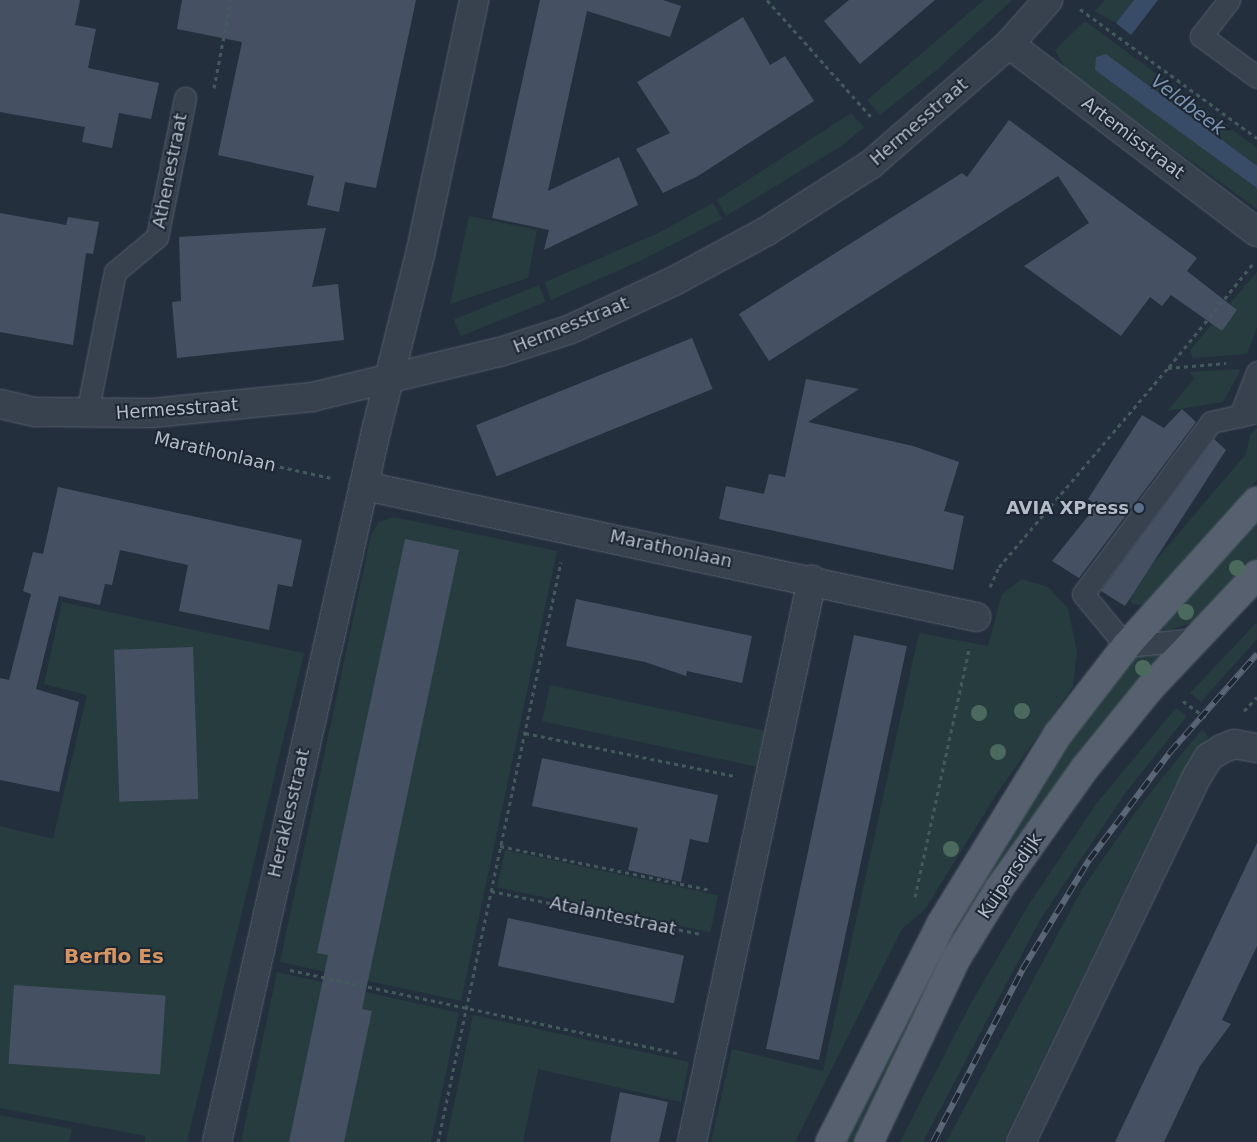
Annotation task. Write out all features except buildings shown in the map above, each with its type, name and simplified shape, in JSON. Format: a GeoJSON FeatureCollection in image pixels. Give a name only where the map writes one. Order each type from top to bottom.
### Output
{"type":"FeatureCollection","features":[{"type":"Feature","properties":{"kind":"main road","name":"Kuipersdijk"},"geometry":{"type":"LineString","coordinates":[[830,1142],[941,924],[1058,734],[1126,646],[1257,501]]}},
{"type":"Feature","properties":{"kind":"main road","name":"Kuipersdijk"},"geometry":{"type":"LineString","coordinates":[[869,1142],[956,959],[999,889],[1085,768],[1196,638],[1257,575]]}},
{"type":"Feature","properties":{"kind":"street"},"geometry":{"type":"LineString","coordinates":[[364,486],[474,0]]}},
{"type":"Feature","properties":{"kind":"street","name":"Hermesstraat"},"geometry":{"type":"LineString","coordinates":[[0,404],[36,412],[152,414],[236,406],[389,381],[500,352],[570,329],[676,280],[768,231],[870,165],[1009,44],[1061,2]]}},
{"type":"Feature","properties":{"kind":"street","name":"Artemisstraat"},"geometry":{"type":"LineString","coordinates":[[1009,44],[1257,232]]}},
{"type":"Feature","properties":{"kind":"street","name":"Marathonlaan"},"geometry":{"type":"LineString","coordinates":[[364,486],[568,527],[976,617]]}},
{"type":"Feature","properties":{"kind":"street","name":"Heraklesstraat"},"geometry":{"type":"LineString","coordinates":[[217,1142],[255,963],[364,486]]}},
{"type":"Feature","properties":{"kind":"street"},"geometry":{"type":"LineString","coordinates":[[692,1142],[812,580]]}},
{"type":"Feature","properties":{"kind":"street"},"geometry":{"type":"LineString","coordinates":[[1021,1142],[1198,775],[1209,757],[1246,746]]}},
{"type":"Feature","properties":{"kind":"lane"},"geometry":{"type":"LineString","coordinates":[[1229,0],[1201,36],[1257,77]]}},
{"type":"Feature","properties":{"kind":"lane","name":"Athenestraat"},"geometry":{"type":"LineString","coordinates":[[87,413],[115,272],[157,237],[185,98]]}},
{"type":"Feature","properties":{"kind":"lane"},"geometry":{"type":"LineString","coordinates":[[1196,638],[1126,646],[1083,594],[1211,422],[1248,414],[1257,372]]}},
{"type":"Feature","properties":{"kind":"path","name":"Athenestraat"},"geometry":{"type":"LineString","coordinates":[[185,98],[211,102],[231,0]]}},
{"type":"Feature","properties":{"kind":"path"},"geometry":{"type":"LineString","coordinates":[[767,0],[895,144]]}},
{"type":"Feature","properties":{"kind":"path"},"geometry":{"type":"LineString","coordinates":[[1061,2],[1257,138]]}},
{"type":"Feature","properties":{"kind":"path"},"geometry":{"type":"LineString","coordinates":[[912,907],[925,864],[976,617],[999,566],[1168,368],[1257,259]]}},
{"type":"Feature","properties":{"kind":"path"},"geometry":{"type":"LineString","coordinates":[[1168,368],[1231,363]]}},
{"type":"Feature","properties":{"kind":"path","name":"Marathonlaan"},"geometry":{"type":"LineString","coordinates":[[181,444],[364,486]]}},
{"type":"Feature","properties":{"kind":"path"},"geometry":{"type":"LineString","coordinates":[[438,1142],[568,527]]}},
{"type":"Feature","properties":{"kind":"path"},"geometry":{"type":"LineString","coordinates":[[525,733],[769,783]]}},
{"type":"Feature","properties":{"kind":"path"},"geometry":{"type":"LineString","coordinates":[[500,846],[744,898]]}},
{"type":"Feature","properties":{"kind":"path","name":"Atalantestraat"},"geometry":{"type":"LineString","coordinates":[[491,891],[735,941]]}},
{"type":"Feature","properties":{"kind":"path"},"geometry":{"type":"LineString","coordinates":[[255,963],[710,1060]]}},
{"type":"Feature","properties":{"kind":"green space"},"geometry":{"type":"Polygon","coordinates":[[[984,0],[1012,0],[938,69],[880,115],[867,100],[984,0]]]}},
{"type":"Feature","properties":{"kind":"green space"},"geometry":{"type":"Polygon","coordinates":[[[1105,0],[1134,0],[1116,23],[1095,11],[1105,0]]]}},
{"type":"Feature","properties":{"kind":"green space"},"geometry":{"type":"Polygon","coordinates":[[[1085,21],[1257,148],[1257,209],[1066,70],[1055,50],[1085,21]]]}},
{"type":"Feature","properties":{"kind":"green space"},"geometry":{"type":"Polygon","coordinates":[[[851,113],[864,127],[840,147],[726,216],[717,200],[851,113]]]}},
{"type":"Feature","properties":{"kind":"green space"},"geometry":{"type":"Polygon","coordinates":[[[713,203],[722,219],[640,261],[551,300],[545,282],[658,233],[713,203]]]}},
{"type":"Feature","properties":{"kind":"green space"},"geometry":{"type":"Polygon","coordinates":[[[469,216],[537,230],[528,278],[450,304],[469,216]]]}},
{"type":"Feature","properties":{"kind":"green space"},"geometry":{"type":"Polygon","coordinates":[[[1257,272],[1257,328],[1247,354],[1193,358],[1190,351],[1194,345],[1257,272]]]}},
{"type":"Feature","properties":{"kind":"green space"},"geometry":{"type":"Polygon","coordinates":[[[539,285],[546,302],[460,336],[454,319],[539,285]]]}},
{"type":"Feature","properties":{"kind":"green space"},"geometry":{"type":"Polygon","coordinates":[[[1241,369],[1223,402],[1167,411],[1195,378],[1189,372],[1241,369]]]}},
{"type":"Feature","properties":{"kind":"green space"},"geometry":{"type":"Polygon","coordinates":[[[1257,427],[1257,480],[1145,606],[1132,604],[1127,594],[1246,454],[1250,435],[1257,427]]]}},
{"type":"Feature","properties":{"kind":"green space"},"geometry":{"type":"Polygon","coordinates":[[[1257,511],[1257,564],[1196,621],[1168,631],[1164,628],[1161,623],[1257,511]]]}},
{"type":"Feature","properties":{"kind":"green space"},"geometry":{"type":"Polygon","coordinates":[[[394,517],[557,551],[461,1001],[280,962],[371,535],[379,522],[394,517]]]}},
{"type":"Feature","properties":{"kind":"green space"},"geometry":{"type":"Polygon","coordinates":[[[1022,579],[1048,587],[1068,608],[1077,652],[1073,686],[996,795],[925,909],[902,929],[795,1142],[711,1142],[732,1049],[823,1071],[919,633],[988,646],[1002,594],[1022,579]]]}},
{"type":"Feature","properties":{"kind":"green space"},"geometry":{"type":"Polygon","coordinates":[[[62,602],[304,653],[187,1142],[145,1142],[145,1136],[0,1108],[0,826],[53,839],[87,695],[44,684],[62,602]]]}},
{"type":"Feature","properties":{"kind":"green space"},"geometry":{"type":"Polygon","coordinates":[[[1257,622],[1257,639],[1201,702],[1190,693],[1257,622]]]}},
{"type":"Feature","properties":{"kind":"green space"},"geometry":{"type":"Polygon","coordinates":[[[1136,651],[1165,655],[1119,712],[856,1142],[841,1142],[924,974],[1063,748],[1136,651]]]}},
{"type":"Feature","properties":{"kind":"green space"},"geometry":{"type":"Polygon","coordinates":[[[550,685],[764,731],[757,767],[542,721],[550,685]]]}},
{"type":"Feature","properties":{"kind":"green space"},"geometry":{"type":"Polygon","coordinates":[[[1176,708],[1187,716],[1126,792],[1040,920],[923,1142],[900,1142],[971,1003],[1031,901],[1096,804],[1176,708]]]}},
{"type":"Feature","properties":{"kind":"green space"},"geometry":{"type":"Polygon","coordinates":[[[1202,729],[1208,736],[1207,741],[1174,787],[1003,1142],[946,1142],[1081,891],[1139,807],[1202,729]]]}},
{"type":"Feature","properties":{"kind":"green space"},"geometry":{"type":"Polygon","coordinates":[[[505,850],[718,895],[710,932],[497,887],[505,850]]]}},
{"type":"Feature","properties":{"kind":"green space"},"geometry":{"type":"Polygon","coordinates":[[[277,972],[459,1013],[431,1142],[241,1142],[277,972]]]}},
{"type":"Feature","properties":{"kind":"green space"},"geometry":{"type":"Polygon","coordinates":[[[473,1015],[689,1062],[681,1102],[538,1069],[523,1142],[446,1142],[473,1015]]]}},
{"type":"Feature","properties":{"kind":"green space"},"geometry":{"type":"Polygon","coordinates":[[[0,1115],[72,1129],[69,1142],[0,1142],[0,1115]]]}},
{"type":"Feature","properties":{"kind":"water"},"geometry":{"type":"Polygon","coordinates":[[[1134,0],[1158,0],[1131,35],[1116,23],[1134,0]]]}},
{"type":"Feature","properties":{"kind":"water"},"geometry":{"type":"Polygon","coordinates":[[[1106,54],[1257,166],[1257,188],[1095,70],[1096,57],[1106,54]]]}},
{"type":"Feature","properties":{"kind":"railway"},"geometry":{"type":"LineString","coordinates":[[933,1142],[1022,970],[1089,860],[1170,752],[1257,654]]}},
{"type":"Feature","properties":{"kind":"place","name":"AVIA XPress"},"geometry":{"type":"Point","coordinates":[1139,508]}},
{"type":"Feature","properties":{"kind":"district","name":"Berflo Es"},"geometry":{"type":"Point","coordinates":[114,956]}},
{"type":"Feature","properties":{"kind":"water label","name":"Veldbeek"},"geometry":{"type":"Point","coordinates":[1188,105]}}]}
